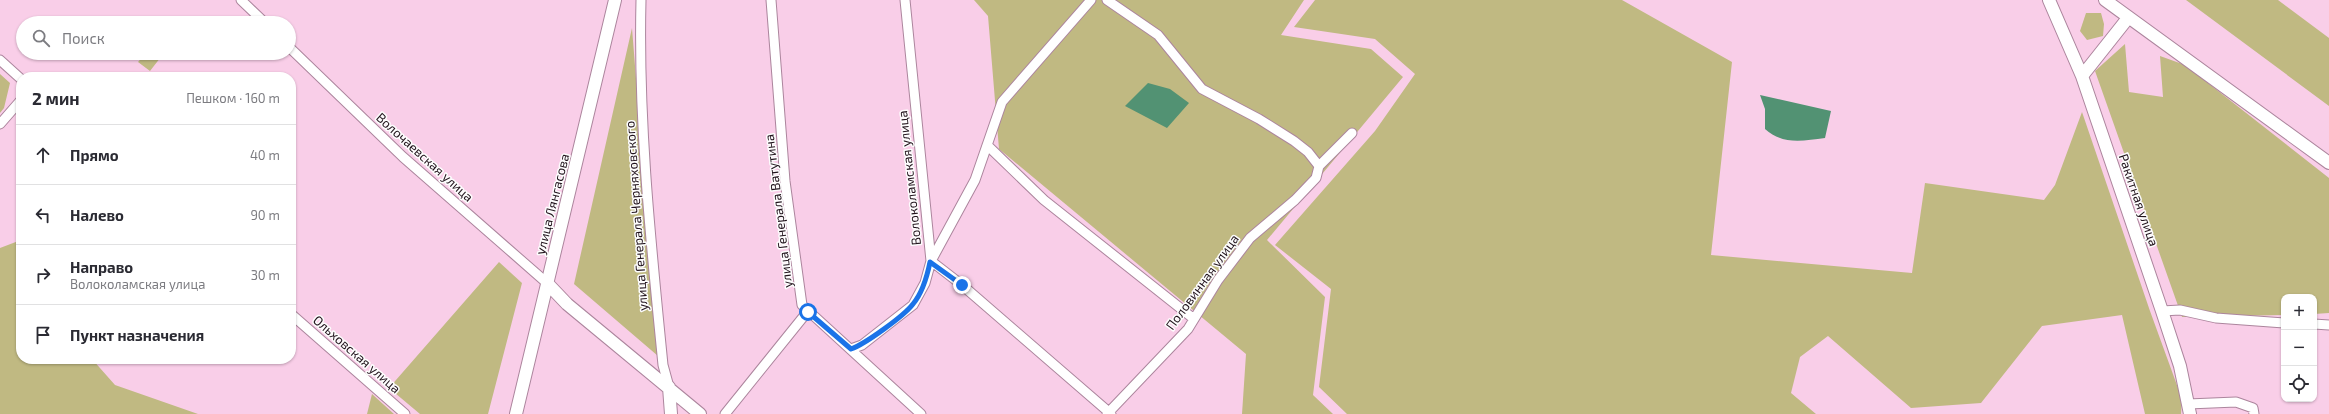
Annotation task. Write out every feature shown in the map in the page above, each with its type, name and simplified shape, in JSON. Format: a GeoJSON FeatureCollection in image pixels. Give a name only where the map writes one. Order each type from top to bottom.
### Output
{"type":"FeatureCollection","features":[{"type":"Feature","properties":{"kind":"street"},"geometry":{"type":"LineString","coordinates":[[241,0],[257,16]]}},
{"type":"Feature","properties":{"kind":"street","name":"улица Лянгасова"},"geometry":{"type":"LineString","coordinates":[[516,414],[615,0]]}},
{"type":"Feature","properties":{"kind":"street","name":"улица Генерала Черняховского"},"geometry":{"type":"LineString","coordinates":[[641,0],[639,60],[649,221],[663,365],[669,387]]}},
{"type":"Feature","properties":{"kind":"street","name":"улица Генерала Ватутина"},"geometry":{"type":"LineString","coordinates":[[771,0],[785,181],[802,305],[921,414]]}},
{"type":"Feature","properties":{"kind":"street","name":"Волоколамская улица"},"geometry":{"type":"LineString","coordinates":[[905,0],[930,262],[962,285],[1108,413]]}},
{"type":"Feature","properties":{"kind":"street"},"geometry":{"type":"LineString","coordinates":[[851,349],[862,345],[913,305],[925,283],[930,262],[975,180],[1002,102],[1091,0]]}},
{"type":"Feature","properties":{"kind":"street"},"geometry":{"type":"LineString","coordinates":[[1107,0],[1158,35],[1202,89],[1259,119],[1294,142],[1308,152],[1319,166]]}},
{"type":"Feature","properties":{"kind":"street","name":"Ракитная улица"},"geometry":{"type":"LineString","coordinates":[[2049,0],[2082,76],[2180,366],[2189,409]]}},
{"type":"Feature","properties":{"kind":"street"},"geometry":{"type":"LineString","coordinates":[[2105,0],[2329,163]]}},
{"type":"Feature","properties":{"kind":"street"},"geometry":{"type":"LineString","coordinates":[[2082,76],[2128,18]]}},
{"type":"Feature","properties":{"kind":"street","name":"Волочаевская улица"},"geometry":{"type":"LineString","coordinates":[[296,54],[403,157],[547,283]]}},
{"type":"Feature","properties":{"kind":"street"},"geometry":{"type":"LineString","coordinates":[[0,60],[16,74]]}},
{"type":"Feature","properties":{"kind":"street"},"geometry":{"type":"LineString","coordinates":[[0,124],[16,106]]}},
{"type":"Feature","properties":{"kind":"street","name":"Половинная улица"},"geometry":{"type":"LineString","coordinates":[[1108,413],[1188,328],[1218,280],[1250,238],[1295,200],[1316,178],[1319,166],[1352,133]]}},
{"type":"Feature","properties":{"kind":"street"},"geometry":{"type":"LineString","coordinates":[[987,146],[1044,200],[1194,319]]}},
{"type":"Feature","properties":{"kind":"street"},"geometry":{"type":"LineString","coordinates":[[547,283],[567,304],[700,414]]}},
{"type":"Feature","properties":{"kind":"street"},"geometry":{"type":"LineString","coordinates":[[2162,311],[2180,310],[2216,318],[2281,323]]}},
{"type":"Feature","properties":{"kind":"street"},"geometry":{"type":"LineString","coordinates":[[725,414],[808,312]]}},
{"type":"Feature","properties":{"kind":"street","name":"Ольховская улица"},"geometry":{"type":"LineString","coordinates":[[296,318],[400,412]]}},
{"type":"Feature","properties":{"kind":"street"},"geometry":{"type":"LineString","coordinates":[[2317,324],[2329,325]]}},
{"type":"Feature","properties":{"kind":"street"},"geometry":{"type":"LineString","coordinates":[[669,387],[671,414]]}},
{"type":"Feature","properties":{"kind":"street"},"geometry":{"type":"LineString","coordinates":[[2189,409],[2236,402],[2253,408],[2254,414]]}},
{"type":"Feature","properties":{"kind":"shaded area"},"geometry":{"type":"Polygon","coordinates":[[[974,0],[1304,0],[1281,35],[1371,49],[1403,77],[1267,240],[1325,297],[1313,395],[1333,414],[1242,414],[1246,354],[999,149],[988,16],[974,0]]]}},
{"type":"Feature","properties":{"kind":"shaded area"},"geometry":{"type":"Polygon","coordinates":[[[1315,0],[1622,0],[1732,62],[1711,255],[1912,273],[1925,183],[2044,200],[2055,185],[2082,112],[2150,311],[2182,399],[2181,414],[2145,414],[2122,315],[2042,326],[1981,403],[1911,408],[1828,336],[1800,357],[1791,393],[1816,414],[1347,414],[1319,387],[1331,289],[1275,245],[1375,131],[1415,74],[1375,39],[1294,27],[1315,0]]]}},
{"type":"Feature","properties":{"kind":"shaded area"},"geometry":{"type":"Polygon","coordinates":[[[2186,0],[2278,0],[2329,38],[2329,106],[2186,0]]]}},
{"type":"Feature","properties":{"kind":"shaded area"},"geometry":{"type":"Polygon","coordinates":[[[2086,13],[2101,13],[2104,24],[2103,36],[2087,40],[2080,31],[2086,13]]]}},
{"type":"Feature","properties":{"kind":"shaded area"},"geometry":{"type":"Polygon","coordinates":[[[632,28],[658,356],[574,284],[632,28]]]}},
{"type":"Feature","properties":{"kind":"shaded area"},"geometry":{"type":"Polygon","coordinates":[[[2125,44],[2129,92],[2163,97],[2160,56],[2185,65],[2329,178],[2329,313],[2317,314],[2317,294],[2281,294],[2281,315],[2182,317],[2095,71],[2125,44]]]}},
{"type":"Feature","properties":{"kind":"shaded area"},"geometry":{"type":"Polygon","coordinates":[[[140,60],[159,60],[150,71],[138,62],[140,60]]]}},
{"type":"Feature","properties":{"kind":"shaded area"},"geometry":{"type":"Polygon","coordinates":[[[0,74],[10,83],[4,108],[0,113],[0,74]]]}},
{"type":"Feature","properties":{"kind":"shaded area"},"geometry":{"type":"Polygon","coordinates":[[[1148,83],[1170,89],[1189,103],[1167,128],[1125,106],[1148,83]]]}},
{"type":"Feature","properties":{"kind":"shaded area"},"geometry":{"type":"Polygon","coordinates":[[[1760,95],[1831,111],[1825,138],[1793,141],[1779,138],[1772,134],[1765,129],[1765,109],[1760,95]]]}},
{"type":"Feature","properties":{"kind":"shaded area"},"geometry":{"type":"Polygon","coordinates":[[[16,242],[16,364],[96,364],[115,385],[198,414],[0,414],[0,248],[16,242]]]}},
{"type":"Feature","properties":{"kind":"shaded area"},"geometry":{"type":"Polygon","coordinates":[[[499,262],[522,283],[488,414],[420,414],[389,388],[499,262]]]}},
{"type":"Feature","properties":{"kind":"shaded area"},"geometry":{"type":"Polygon","coordinates":[[[372,394],[394,414],[367,414],[372,394]]]}},
{"type":"Feature","properties":{"kind":"route"},"geometry":{"type":"LineString","coordinates":[[808,312],[851,349],[862,345],[913,305],[925,283],[930,262],[962,285]]}}]}
